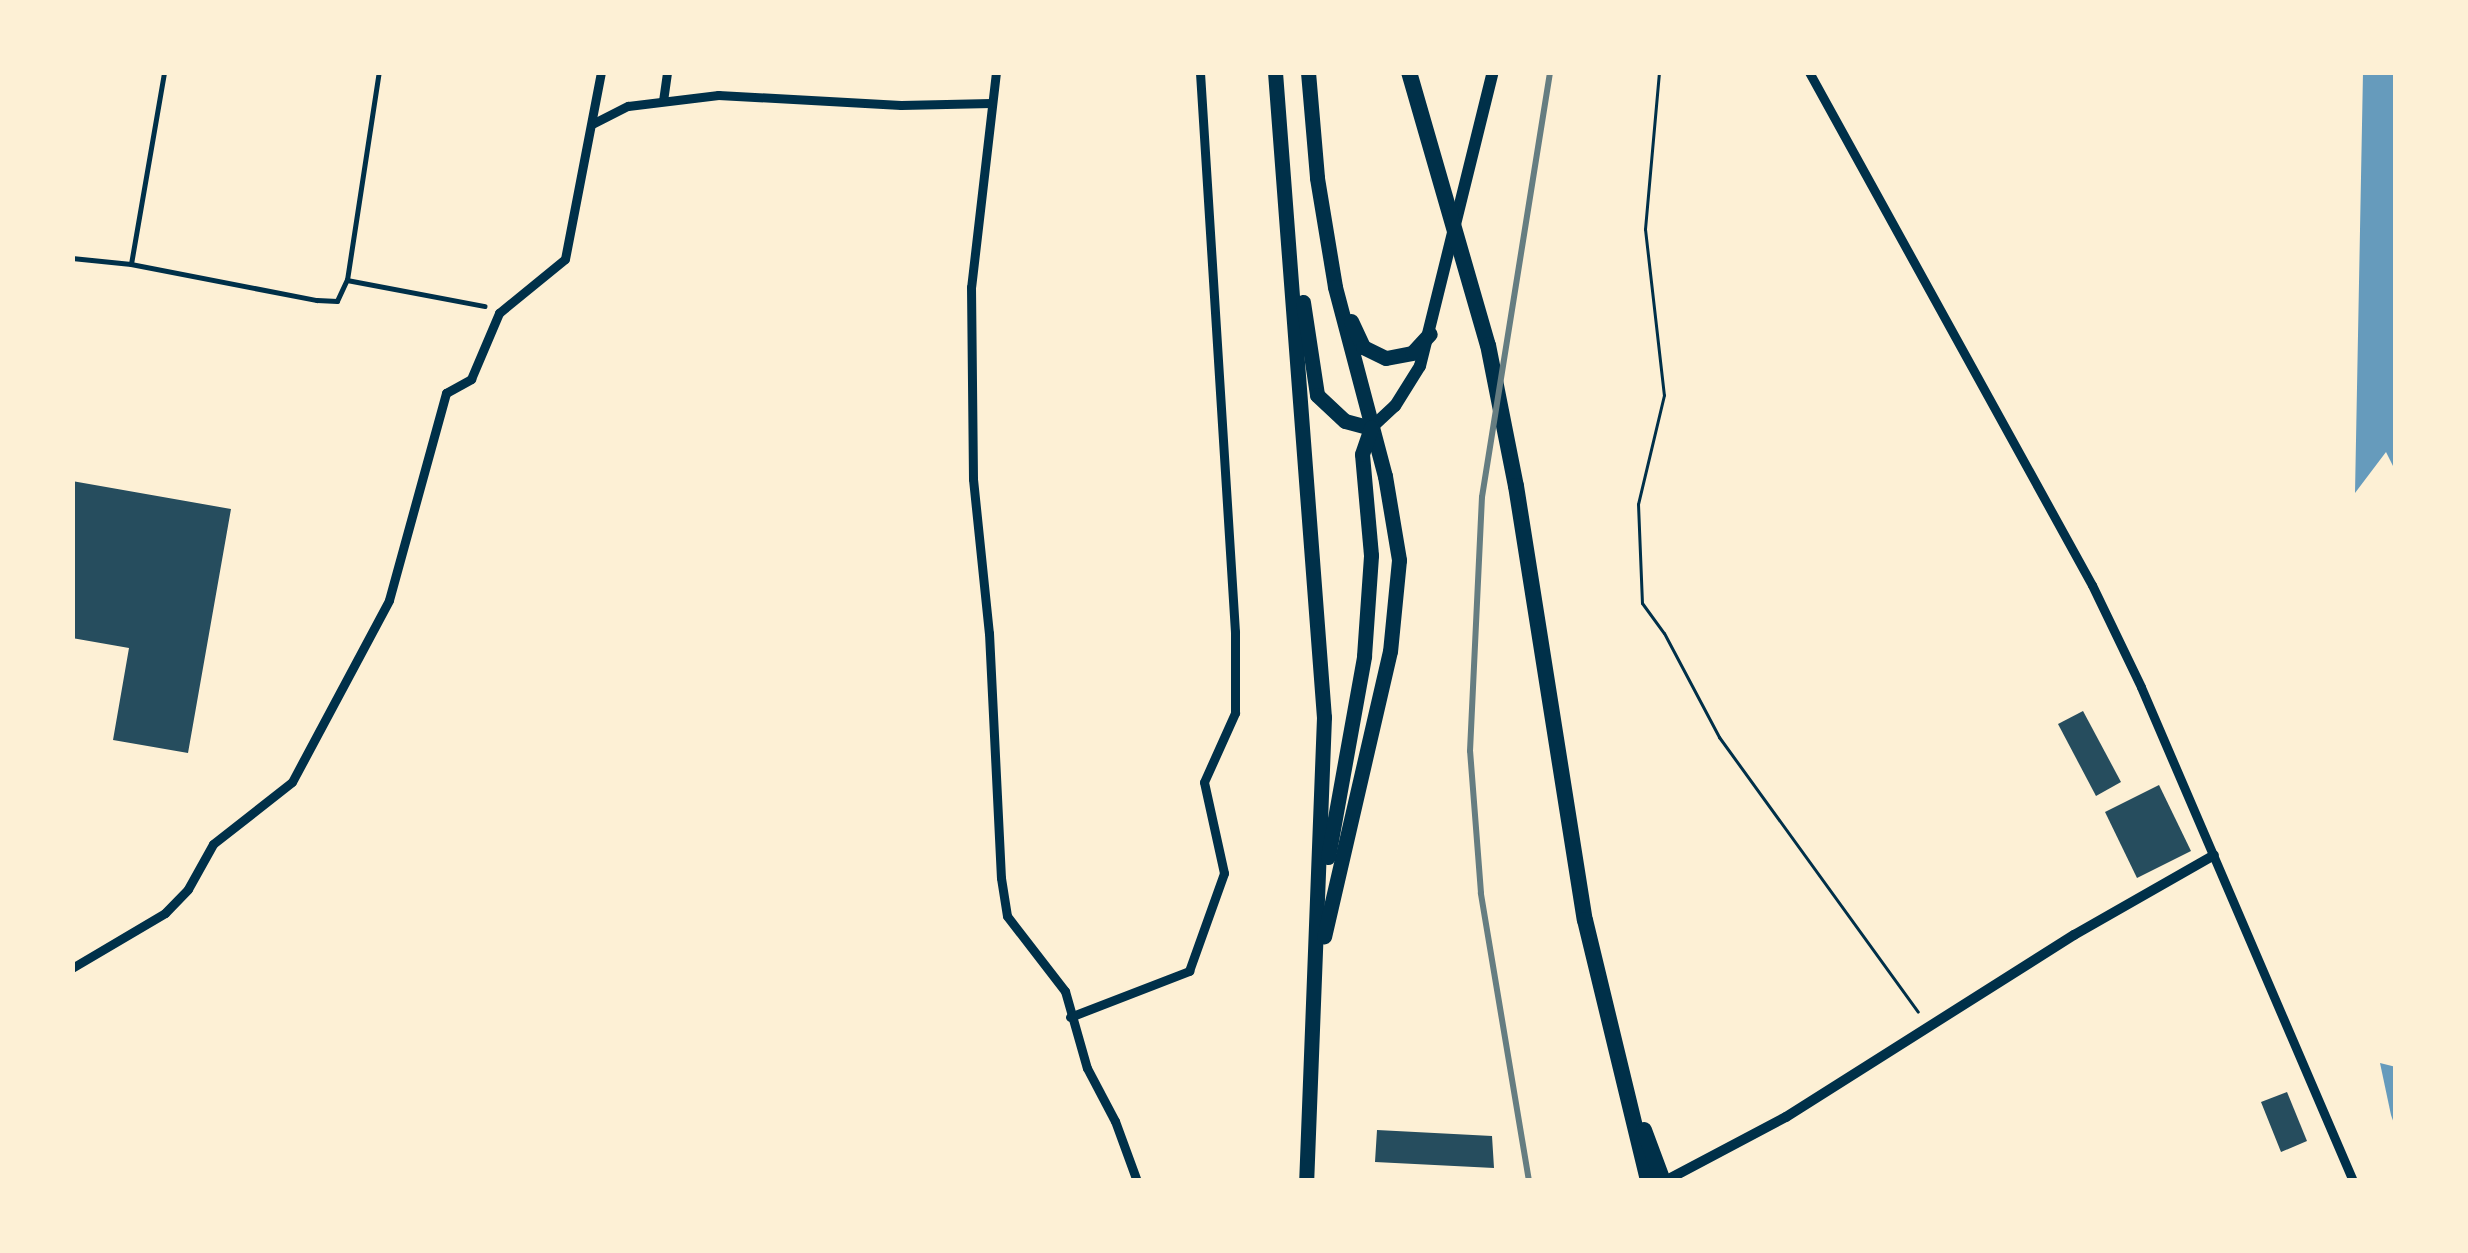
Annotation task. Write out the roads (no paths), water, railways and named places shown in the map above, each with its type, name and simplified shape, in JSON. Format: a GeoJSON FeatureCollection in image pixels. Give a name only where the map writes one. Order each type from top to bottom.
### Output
{"type":"FeatureCollection","features":[{"type":"Feature","properties":{"kind":"highway"},"geometry":{"type":"LineString","coordinates":[[1275,72],[1322,660],[1319,900],[1306,1181]]}},
{"type":"Feature","properties":{"kind":"highway"},"geometry":{"type":"LineString","coordinates":[[1307,72],[1317,178],[1335,287],[1395,526],[1398,594],[1314,992]]}},
{"type":"Feature","properties":{"kind":"highway"},"geometry":{"type":"LineString","coordinates":[[1409,72],[1475,291],[1506,432],[1600,992],[1648,1181]]}},
{"type":"Feature","properties":{"kind":"highway"},"geometry":{"type":"LineString","coordinates":[[1277,96],[1317,395],[1345,421],[1371,428]]}},
{"type":"Feature","properties":{"kind":"highway"},"geometry":{"type":"LineString","coordinates":[[1317,178],[1345,301],[1363,346],[1374,355],[1400,357],[1430,334]]}},
{"type":"Feature","properties":{"kind":"highway"},"geometry":{"type":"LineString","coordinates":[[1319,900],[1364,656],[1371,555],[1362,454],[1371,428]]}},
{"type":"Feature","properties":{"kind":"highway"},"geometry":{"type":"LineString","coordinates":[[1600,992],[1664,1181]]}},
{"type":"Feature","properties":{"kind":"main road"},"geometry":{"type":"LineString","coordinates":[[1371,428],[1410,388],[1430,334],[1493,72]]}},
{"type":"Feature","properties":{"kind":"street"},"geometry":{"type":"LineString","coordinates":[[72,968],[165,913],[188,890],[222,834],[292,782],[388,600],[446,393],[471,379],[500,313],[565,259],[601,72]]}},
{"type":"Feature","properties":{"kind":"street"},"geometry":{"type":"LineString","coordinates":[[663,100],[667,72]]}},
{"type":"Feature","properties":{"kind":"street"},"geometry":{"type":"LineString","coordinates":[[996,72],[971,287],[973,478],[989,633],[1001,878],[1007,916],[1057,976],[1137,1181]]}},
{"type":"Feature","properties":{"kind":"street"},"geometry":{"type":"LineString","coordinates":[[1070,1017],[1189,970],[1224,873],[1204,782],[1235,712],[1235,632],[1199,72]]}},
{"type":"Feature","properties":{"kind":"street"},"geometry":{"type":"LineString","coordinates":[[1810,72],[2092,585],[2353,1181]]}},
{"type":"Feature","properties":{"kind":"street"},"geometry":{"type":"LineString","coordinates":[[594,122],[628,106],[718,95],[901,105],[991,103]]}},
{"type":"Feature","properties":{"kind":"street"},"geometry":{"type":"LineString","coordinates":[[1664,1181],[1726,1152],[2214,855]]}},
{"type":"Feature","properties":{"kind":"lane"},"geometry":{"type":"LineString","coordinates":[[131,264],[164,72]]}},
{"type":"Feature","properties":{"kind":"lane"},"geometry":{"type":"LineString","coordinates":[[72,258],[337,301],[347,280],[379,72]]}},
{"type":"Feature","properties":{"kind":"lane"},"geometry":{"type":"LineString","coordinates":[[347,280],[484,306]]}},
{"type":"Feature","properties":{"kind":"water"},"geometry":{"type":"Polygon","coordinates":[[[2363,72],[2396,72],[2396,472],[2386,452],[2355,493],[2363,72]]]}},
{"type":"Feature","properties":{"kind":"water"},"geometry":{"type":"Polygon","coordinates":[[[2380,1063],[2396,1067],[2396,1129],[2391,1115],[2380,1063]]]}},
{"type":"Feature","properties":{"kind":"railway"},"geometry":{"type":"LineString","coordinates":[[1529,1181],[1481,893],[1470,751],[1482,497],[1550,72]]}}]}
